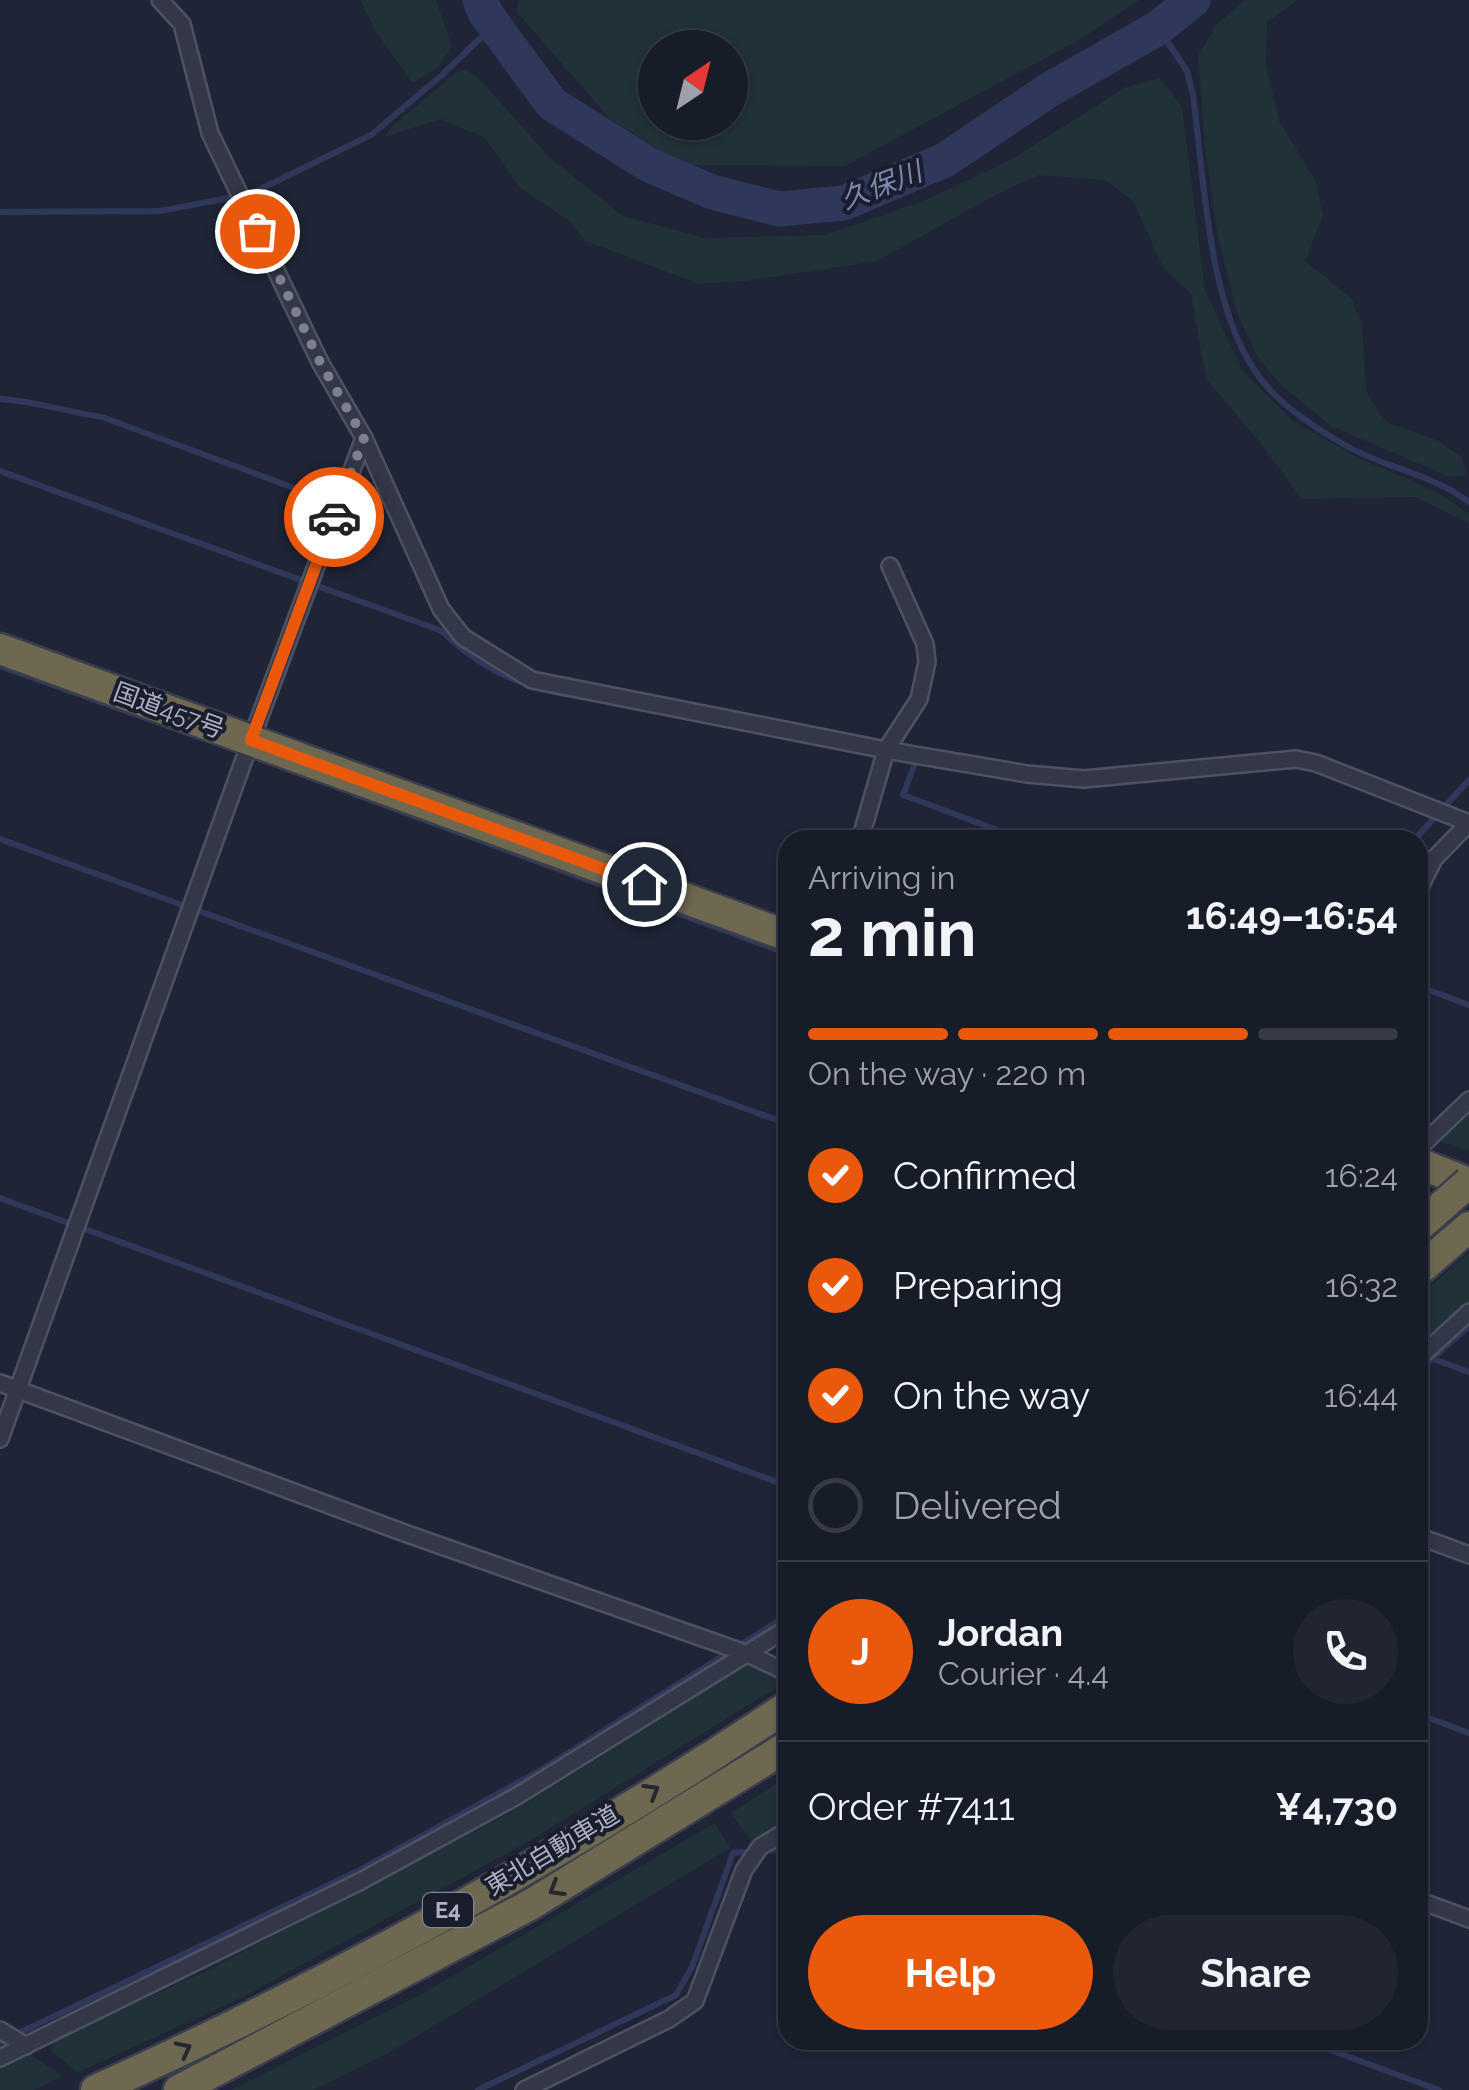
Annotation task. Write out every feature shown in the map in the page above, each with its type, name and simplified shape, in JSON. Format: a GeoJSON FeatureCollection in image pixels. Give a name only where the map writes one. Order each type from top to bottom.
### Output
{"type":"FeatureCollection","features":[{"type":"Feature","properties":{"kind":"highway","name":"国道457号"},"geometry":{"type":"LineString","coordinates":[[0,649],[778,932]]}},
{"type":"Feature","properties":{"kind":"highway"},"geometry":{"type":"LineString","coordinates":[[1428,1167],[1469,1182],[1428,1218]]}},
{"type":"Feature","properties":{"kind":"highway"},"geometry":{"type":"LineString","coordinates":[[1428,1263],[1469,1227]]}},
{"type":"Feature","properties":{"kind":"highway","name":"東北自動車道"},"geometry":{"type":"LineString","coordinates":[[96,2090],[341,1970],[494,1885],[778,1712]]}},
{"type":"Feature","properties":{"kind":"highway","name":"東北自動車道"},"geometry":{"type":"LineString","coordinates":[[179,2090],[530,1905],[778,1752]]}},
{"type":"Feature","properties":{"kind":"street"},"geometry":{"type":"LineString","coordinates":[[160,0],[182,24],[210,133],[320,362],[364,438],[440,609],[463,637],[491,657],[532,680],[1027,774],[1084,778],[1296,759],[1316,763],[1469,823],[1434,859],[1428,871]]}},
{"type":"Feature","properties":{"kind":"street"},"geometry":{"type":"LineString","coordinates":[[0,1438],[364,438]]}},
{"type":"Feature","properties":{"kind":"street"},"geometry":{"type":"LineString","coordinates":[[863,830],[886,750],[918,699],[927,662],[925,644],[890,566]]}},
{"type":"Feature","properties":{"kind":"street"},"geometry":{"type":"LineString","coordinates":[[1428,1139],[1469,1100]]}},
{"type":"Feature","properties":{"kind":"street"},"geometry":{"type":"LineString","coordinates":[[1428,1350],[1469,1312]]}},
{"type":"Feature","properties":{"kind":"street"},"geometry":{"type":"LineString","coordinates":[[0,1383],[398,1531],[748,1654],[778,1668]]}},
{"type":"Feature","properties":{"kind":"street"},"geometry":{"type":"LineString","coordinates":[[1428,1540],[1469,1554]]}},
{"type":"Feature","properties":{"kind":"street"},"geometry":{"type":"LineString","coordinates":[[0,2058],[375,1873],[517,1796],[778,1634]]}},
{"type":"Feature","properties":{"kind":"street"},"geometry":{"type":"LineString","coordinates":[[524,2090],[669,2018],[695,2001],[744,1870],[760,1847],[778,1836]]}},
{"type":"Feature","properties":{"kind":"street"},"geometry":{"type":"LineString","coordinates":[[1428,1904],[1469,1919]]}},
{"type":"Feature","properties":{"kind":"street"},"geometry":{"type":"LineString","coordinates":[[0,2030],[26,2046]]}},
{"type":"Feature","properties":{"kind":"shaded area"},"geometry":{"type":"Polygon","coordinates":[[[360,0],[436,0],[452,46],[439,67],[412,83],[375,30],[360,0]]]}},
{"type":"Feature","properties":{"kind":"shaded area"},"geometry":{"type":"Polygon","coordinates":[[[519,0],[1139,0],[1079,40],[845,166],[682,165],[643,140],[748,140],[748,30],[638,30],[638,137],[609,118],[517,12],[519,0]]]}},
{"type":"Feature","properties":{"kind":"shaded area"},"geometry":{"type":"Polygon","coordinates":[[[1245,0],[1298,0],[1267,22],[1266,64],[1279,121],[1316,181],[1323,215],[1305,261],[1351,298],[1362,324],[1366,391],[1386,422],[1439,441],[1462,458],[1467,475],[1450,477],[1331,426],[1279,383],[1257,356],[1236,311],[1216,227],[1198,56],[1216,25],[1245,0]]]}},
{"type":"Feature","properties":{"kind":"shaded area"},"geometry":{"type":"Polygon","coordinates":[[[466,69],[549,157],[623,216],[705,238],[825,235],[926,200],[1012,159],[1126,87],[1160,78],[1182,107],[1205,290],[1242,370],[1294,422],[1358,458],[1435,491],[1469,514],[1469,523],[1416,497],[1302,499],[1206,379],[1191,294],[1164,269],[1133,201],[1105,180],[1039,175],[877,261],[699,284],[586,241],[568,220],[519,187],[485,138],[441,119],[384,137],[455,73],[466,69]]]}},
{"type":"Feature","properties":{"kind":"shaded area"},"geometry":{"type":"Polygon","coordinates":[[[1469,1108],[1469,1150],[1441,1142],[1448,1128],[1469,1108]]]}},
{"type":"Feature","properties":{"kind":"shaded area"},"geometry":{"type":"Polygon","coordinates":[[[1469,1253],[1469,1302],[1428,1337],[1428,1288],[1469,1253]]]}},
{"type":"Feature","properties":{"kind":"shaded area"},"geometry":{"type":"Polygon","coordinates":[[[750,1663],[774,1673],[778,1687],[528,1842],[239,1999],[77,2073],[51,2050],[54,2040],[206,1971],[507,1815],[750,1663]]]}},
{"type":"Feature","properties":{"kind":"shaded area"},"geometry":{"type":"Polygon","coordinates":[[[778,1783],[778,1823],[752,1841],[731,1813],[778,1783]]]}},
{"type":"Feature","properties":{"kind":"shaded area"},"geometry":{"type":"Polygon","coordinates":[[[715,1823],[730,1848],[387,2054],[313,2090],[231,2090],[427,1991],[715,1823]]]}},
{"type":"Feature","properties":{"kind":"shaded area"},"geometry":{"type":"Polygon","coordinates":[[[30,2054],[63,2076],[34,2090],[0,2090],[0,2065],[30,2054]]]}},
{"type":"Feature","properties":{"kind":"waterway","name":"久保川"},"geometry":{"type":"LineString","coordinates":[[480,0],[486,14],[552,104],[649,165],[712,192],[779,209],[844,203],[945,160],[1049,90],[1158,28],[1193,0]]}},
{"type":"Feature","properties":{"kind":"waterway"},"geometry":{"type":"LineString","coordinates":[[0,212],[160,211],[250,194],[371,135],[494,25]]}},
{"type":"Feature","properties":{"kind":"waterway"},"geometry":{"type":"LineString","coordinates":[[1158,28],[1187,71],[1218,275],[1239,343],[1255,371],[1284,403],[1331,437],[1439,484],[1469,502]]}},
{"type":"Feature","properties":{"kind":"waterway"},"geometry":{"type":"LineString","coordinates":[[0,399],[102,417],[332,502]]}},
{"type":"Feature","properties":{"kind":"waterway"},"geometry":{"type":"LineString","coordinates":[[0,471],[442,631],[473,657],[506,676],[582,697]]}},
{"type":"Feature","properties":{"kind":"waterway"},"geometry":{"type":"LineString","coordinates":[[326,520],[342,475]]}},
{"type":"Feature","properties":{"kind":"waterway"},"geometry":{"type":"LineString","coordinates":[[0,666],[201,738]]}},
{"type":"Feature","properties":{"kind":"waterway"},"geometry":{"type":"LineString","coordinates":[[913,760],[903,795],[997,830]]}},
{"type":"Feature","properties":{"kind":"waterway"},"geometry":{"type":"LineString","coordinates":[[1423,830],[1469,780]]}},
{"type":"Feature","properties":{"kind":"waterway"},"geometry":{"type":"LineString","coordinates":[[354,794],[778,950]]}},
{"type":"Feature","properties":{"kind":"waterway"},"geometry":{"type":"LineString","coordinates":[[0,839],[778,1120]]}},
{"type":"Feature","properties":{"kind":"waterway"},"geometry":{"type":"LineString","coordinates":[[1428,990],[1469,1005]]}},
{"type":"Feature","properties":{"kind":"waterway"},"geometry":{"type":"LineString","coordinates":[[0,1198],[778,1482]]}},
{"type":"Feature","properties":{"kind":"waterway"},"geometry":{"type":"LineString","coordinates":[[1428,1362],[1469,1326]]}},
{"type":"Feature","properties":{"kind":"waterway"},"geometry":{"type":"LineString","coordinates":[[1433,1359],[1469,1372]]}},
{"type":"Feature","properties":{"kind":"waterway"},"geometry":{"type":"LineString","coordinates":[[0,2042],[360,1870],[541,1770],[778,1621]]}},
{"type":"Feature","properties":{"kind":"waterway"},"geometry":{"type":"LineString","coordinates":[[1428,1718],[1469,1733]]}},
{"type":"Feature","properties":{"kind":"waterway"},"geometry":{"type":"LineString","coordinates":[[478,2090],[676,1995],[692,1967],[733,1853],[778,1849]]}},
{"type":"Feature","properties":{"kind":"waterway"},"geometry":{"type":"LineString","coordinates":[[1330,2050],[1439,2090]]}},
{"type":"Feature","properties":{"kind":"way so far"},"geometry":{"type":"LineString","coordinates":[[257,231],[320,362],[364,438],[334,517]]}},
{"type":"Feature","properties":{"kind":"route"},"geometry":{"type":"LineString","coordinates":[[334,517],[251,740],[644,884]]}}]}
